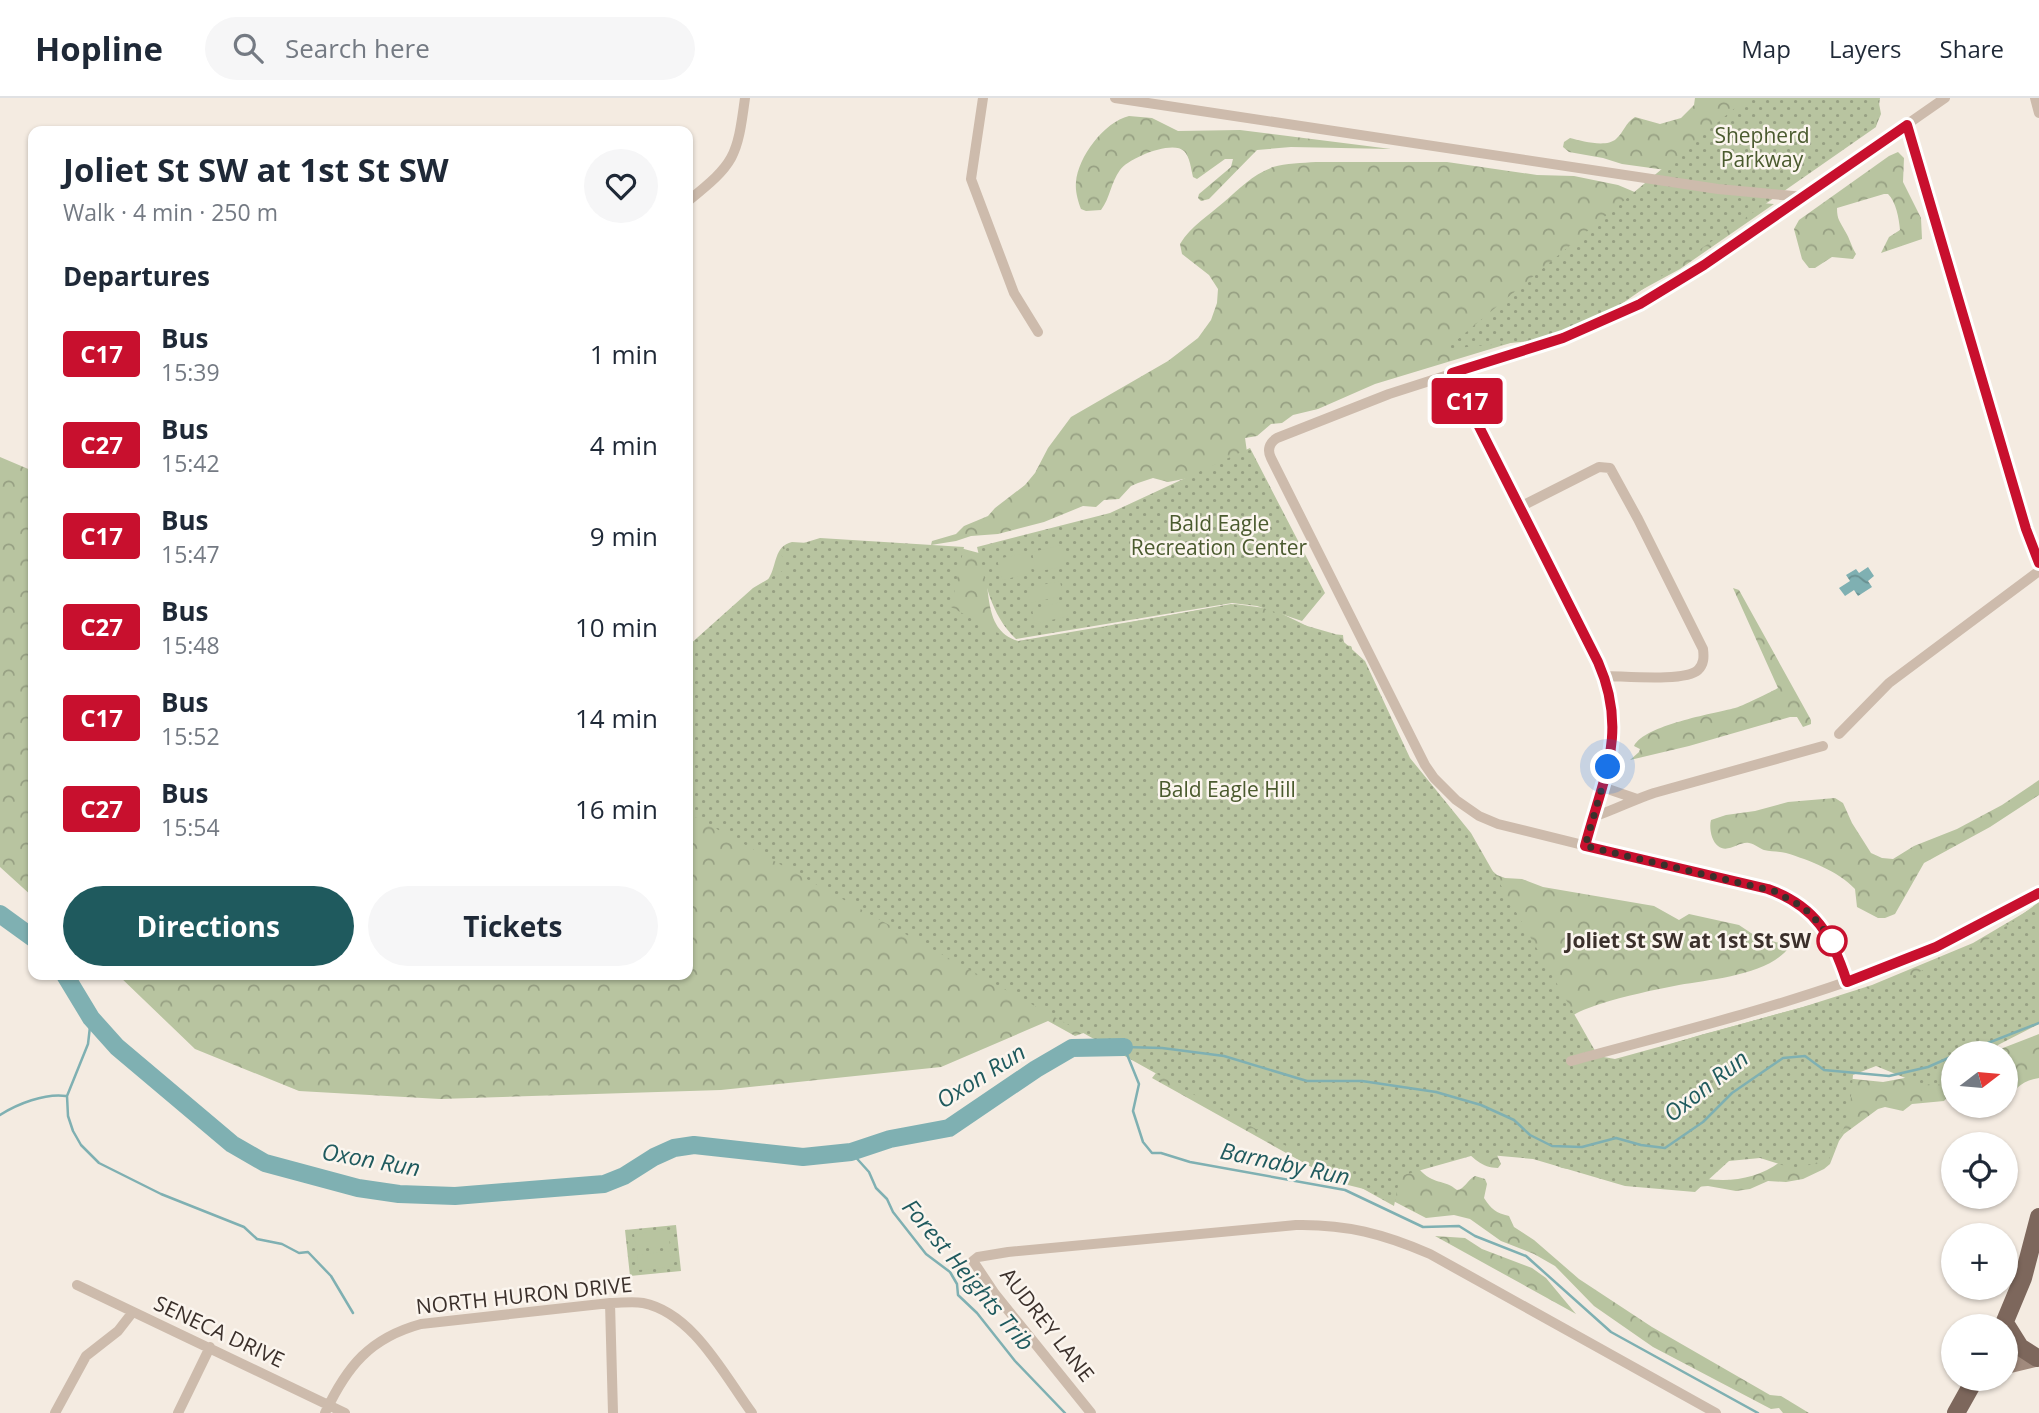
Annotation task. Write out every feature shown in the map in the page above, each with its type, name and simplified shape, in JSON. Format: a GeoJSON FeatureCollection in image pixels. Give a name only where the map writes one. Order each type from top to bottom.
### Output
{"type":"FeatureCollection","features":[{"type":"Feature","properties":{"kind":"main road"},"geometry":{"type":"LineString","coordinates":[[2008,1314],[2023,1278],[2039,1217]]}},
{"type":"Feature","properties":{"kind":"main road"},"geometry":{"type":"LineString","coordinates":[[2018,1344],[2038,1358]]}},
{"type":"Feature","properties":{"kind":"main road"},"geometry":{"type":"LineString","coordinates":[[1956,1413],[1968,1391]]}},
{"type":"Feature","properties":{"kind":"street"},"geometry":{"type":"LineString","coordinates":[[693,197],[720,175],[736,153],[745,98]]}},
{"type":"Feature","properties":{"kind":"street"},"geometry":{"type":"LineString","coordinates":[[983,98],[971,179],[1014,293],[1038,332]]}},
{"type":"Feature","properties":{"kind":"street"},"geometry":{"type":"LineString","coordinates":[[1115,98],[1718,189],[1803,197]]}},
{"type":"Feature","properties":{"kind":"street"},"geometry":{"type":"LineString","coordinates":[[1847,982],[1836,949],[1825,930],[1803,907],[1786,897],[1768,889],[1522,832],[1479,816],[1456,800],[1434,778],[1420,754],[1269,454],[1270,444],[1277,438],[1358,405],[1556,341],[1628,310],[1695,272],[1945,98]]}},
{"type":"Feature","properties":{"kind":"street"},"geometry":{"type":"LineString","coordinates":[[2035,98],[2039,113]]}},
{"type":"Feature","properties":{"kind":"street"},"geometry":{"type":"LineString","coordinates":[[1907,125],[2026,529],[2039,563]]}},
{"type":"Feature","properties":{"kind":"street"},"geometry":{"type":"LineString","coordinates":[[1452,373],[1604,676],[1612,705],[1614,734],[1585,846]]}},
{"type":"Feature","properties":{"kind":"street"},"geometry":{"type":"LineString","coordinates":[[1520,507],[1599,467],[1610,468],[1703,649],[1701,667],[1686,676],[1604,676]]}},
{"type":"Feature","properties":{"kind":"street"},"geometry":{"type":"LineString","coordinates":[[1839,734],[1889,683],[2039,571]]}},
{"type":"Feature","properties":{"kind":"street"},"geometry":{"type":"LineString","coordinates":[[1593,817],[1623,807],[1637,799],[1823,746]]}},
{"type":"Feature","properties":{"kind":"street"},"geometry":{"type":"LineString","coordinates":[[1602,788],[1637,799]]}},
{"type":"Feature","properties":{"kind":"street"},"geometry":{"type":"LineString","coordinates":[[1571,1061],[1847,982],[1936,947],[2039,893]]}},
{"type":"Feature","properties":{"kind":"street","name":"AUDREY LANE"},"geometry":{"type":"LineString","coordinates":[[1091,1413],[995,1294],[973,1261],[978,1257],[1296,1225],[1328,1224],[1356,1229],[1403,1242],[1430,1254],[1716,1413]]}},
{"type":"Feature","properties":{"kind":"street","name":"SENECA DRIVE"},"geometry":{"type":"LineString","coordinates":[[77,1285],[210,1347],[327,1409],[345,1413]]}},
{"type":"Feature","properties":{"kind":"street"},"geometry":{"type":"LineString","coordinates":[[610,1303],[613,1413]]}},
{"type":"Feature","properties":{"kind":"street","name":"NORTH HURON DRIVE"},"geometry":{"type":"LineString","coordinates":[[327,1409],[346,1373],[357,1360],[387,1336],[405,1328],[610,1303],[641,1303],[657,1307],[676,1317],[693,1332],[752,1413]]}},
{"type":"Feature","properties":{"kind":"street"},"geometry":{"type":"LineString","coordinates":[[55,1413],[86,1356],[118,1331],[132,1312]]}},
{"type":"Feature","properties":{"kind":"street"},"geometry":{"type":"LineString","coordinates":[[178,1413],[210,1347]]}},
{"type":"Feature","properties":{"kind":"street"},"geometry":{"type":"LineString","coordinates":[[2018,1363],[2038,1358]]}},
{"type":"Feature","properties":{"kind":"green space"},"geometry":{"type":"Polygon","coordinates":[[[1695,98],[1878,98],[1881,114],[1876,126],[1702,175],[1622,164],[1569,152],[1563,147],[1564,142],[1570,138],[1594,143],[1612,142],[1635,117],[1660,124],[1681,118],[1694,105],[1695,98]]]}},
{"type":"Feature","properties":{"kind":"green space","name":"Shepherd Parkway"},"geometry":{"type":"Polygon","coordinates":[[[1747,98],[1880,98],[1876,127],[1574,337],[1446,349],[1747,98]]]}},
{"type":"Feature","properties":{"kind":"green space"},"geometry":{"type":"Polygon","coordinates":[[[1129,116],[1152,118],[1178,131],[1240,130],[1391,149],[1291,147],[1257,150],[1209,199],[1201,201],[1199,194],[1231,167],[1233,159],[1225,159],[1197,179],[1193,177],[1184,151],[1178,148],[1161,149],[1132,160],[1120,170],[1101,210],[1081,209],[1076,185],[1078,172],[1087,152],[1110,125],[1129,116]]]}},
{"type":"Feature","properties":{"kind":"green space"},"geometry":{"type":"Polygon","coordinates":[[[1898,152],[1904,158],[1903,182],[1921,218],[1922,239],[1881,253],[1889,237],[1900,230],[1893,201],[1888,194],[1884,194],[1837,208],[1839,220],[1856,254],[1853,259],[1832,257],[1815,268],[1809,268],[1802,259],[1794,229],[1799,220],[1898,152]]]}},
{"type":"Feature","properties":{"kind":"green space"},"geometry":{"type":"Polygon","coordinates":[[[1316,162],[1447,162],[1537,175],[1574,176],[1618,185],[1637,193],[1774,204],[1680,269],[1623,300],[1517,341],[1375,384],[1318,409],[1293,415],[1282,423],[1271,424],[1257,436],[1245,438],[1247,452],[1194,477],[1168,482],[1153,478],[1131,486],[1119,499],[1104,500],[1096,507],[1083,506],[1044,522],[998,534],[971,536],[931,545],[932,541],[956,534],[964,526],[988,516],[1025,485],[1071,417],[1168,361],[1198,338],[1211,320],[1217,303],[1218,289],[1209,275],[1182,254],[1180,244],[1200,222],[1259,174],[1273,167],[1316,162]]]}},
{"type":"Feature","properties":{"kind":"green space","name":"Bald Eagle Recreation Center"},"geometry":{"type":"Polygon","coordinates":[[[1250,448],[1325,593],[1302,621],[1257,606],[1232,603],[1016,639],[1007,629],[994,608],[977,547],[1110,513],[1250,448]]]}},
{"type":"Feature","properties":{"kind":"green space"},"geometry":{"type":"Polygon","coordinates":[[[0,457],[28,469],[28,892],[0,867],[0,457]]]}},
{"type":"Feature","properties":{"kind":"green space","name":"Bald Eagle Hill"},"geometry":{"type":"Polygon","coordinates":[[[820,538],[964,547],[951,607],[1016,643],[1231,604],[1335,634],[1365,661],[1410,758],[1471,833],[1598,1056],[1615,1059],[1904,979],[1987,940],[2039,902],[2039,1024],[2006,1041],[1941,1041],[1941,1085],[1920,1084],[1876,1066],[1853,1075],[1849,1117],[1829,1159],[1795,1169],[1760,1158],[1729,1161],[1695,1192],[1625,1186],[1533,1159],[1478,1154],[1400,1176],[1394,1206],[693,816],[693,642],[753,588],[784,570],[781,550],[820,538]]]}},
{"type":"Feature","properties":{"kind":"green space","name":"Bald Eagle Hill"},"geometry":{"type":"Polygon","coordinates":[[[792,542],[840,545],[875,551],[917,548],[964,549],[979,553],[992,615],[1006,635],[1018,641],[1235,604],[1272,609],[1307,626],[1311,634],[1309,649],[1319,661],[1331,654],[1326,641],[1331,634],[1343,635],[1344,645],[1352,648],[1349,678],[1352,693],[1365,703],[1376,718],[1381,746],[1385,747],[1399,739],[1408,769],[1458,821],[1464,842],[1461,859],[1477,861],[1505,878],[1522,879],[1543,887],[1654,906],[1679,920],[1689,914],[1739,925],[1757,937],[1790,946],[1781,956],[1755,970],[1629,996],[1571,1016],[1558,1029],[1574,1074],[1872,985],[1973,943],[2039,904],[2039,1003],[2025,1005],[1995,1022],[1941,1041],[1941,1043],[1909,1056],[1906,1056],[1902,1043],[1881,1054],[1872,1051],[1868,1043],[1855,1041],[1822,1044],[1789,1055],[1763,1072],[1756,1084],[1766,1118],[1766,1130],[1759,1145],[1744,1155],[1727,1158],[1710,1154],[1684,1132],[1659,1122],[1639,1120],[1603,1132],[1575,1132],[1557,1127],[1546,1120],[1535,1100],[1516,1095],[1507,1099],[1486,1088],[1402,1072],[1271,1055],[1130,1027],[1092,1030],[1075,1036],[1048,1021],[941,1067],[721,1090],[440,1099],[299,1091],[195,1049],[123,980],[693,980],[693,643],[731,615],[763,586],[772,573],[782,547],[792,542]]]}},
{"type":"Feature","properties":{"kind":"green space"},"geometry":{"type":"Polygon","coordinates":[[[1062,545],[1066,566],[1036,572],[1032,552],[1062,545]]]}},
{"type":"Feature","properties":{"kind":"green space"},"geometry":{"type":"Polygon","coordinates":[[[1027,553],[1032,573],[1002,580],[997,559],[1027,553]]]}},
{"type":"Feature","properties":{"kind":"green space"},"geometry":{"type":"Polygon","coordinates":[[[1060,581],[1063,596],[1030,603],[1027,588],[1060,581]]]}},
{"type":"Feature","properties":{"kind":"green space"},"geometry":{"type":"Polygon","coordinates":[[[1733,588],[1739,590],[1811,724],[1803,727],[1797,717],[1790,717],[1630,760],[1640,749],[1634,746],[1651,732],[1680,721],[1738,707],[1778,688],[1733,588]]]}},
{"type":"Feature","properties":{"kind":"green space"},"geometry":{"type":"Polygon","coordinates":[[[1065,601],[1068,616],[1035,624],[1032,609],[1065,601]]]}},
{"type":"Feature","properties":{"kind":"green space"},"geometry":{"type":"Polygon","coordinates":[[[2039,780],[2039,795],[1990,827],[1924,863],[1895,914],[1885,918],[1878,918],[1857,907],[1855,889],[1823,867],[1749,843],[1722,848],[1714,841],[1710,830],[1711,820],[1726,815],[1788,802],[1835,798],[1843,803],[1871,853],[1893,859],[1914,846],[1957,829],[2002,805],[2039,780]]]}},
{"type":"Feature","properties":{"kind":"green space"},"geometry":{"type":"Polygon","coordinates":[[[2039,1034],[2039,1078],[2018,1087],[2018,1042],[2039,1034]]]}},
{"type":"Feature","properties":{"kind":"green space"},"geometry":{"type":"Polygon","coordinates":[[[1941,1071],[1941,1101],[1912,1104],[1903,1111],[1885,1107],[1878,1109],[1844,1134],[1830,1164],[1824,1169],[1803,1179],[1768,1181],[1750,1189],[1736,1191],[1708,1186],[1695,1187],[1562,1168],[1536,1157],[1497,1155],[1501,1164],[1498,1168],[1492,1168],[1478,1161],[1462,1147],[1419,1169],[1429,1177],[1457,1190],[1475,1176],[1485,1179],[1487,1184],[1484,1198],[1492,1208],[1509,1216],[1514,1227],[1534,1240],[1579,1279],[1652,1327],[1770,1395],[1781,1396],[1809,1413],[1783,1413],[1779,1408],[1771,1409],[1653,1347],[1594,1306],[1555,1266],[1501,1241],[1470,1219],[1454,1215],[1426,1218],[1376,1192],[1340,1183],[1152,1078],[1156,1073],[1707,1179],[1727,1180],[1754,1175],[1780,1162],[1844,1078],[1883,1082],[1941,1071]]]}},
{"type":"Feature","properties":{"kind":"green space"},"geometry":{"type":"Polygon","coordinates":[[[676,1225],[681,1271],[630,1276],[625,1230],[676,1225]]]}},
{"type":"Feature","properties":{"kind":"green space"},"geometry":{"type":"Polygon","coordinates":[[[668,1230],[670,1246],[636,1249],[634,1234],[668,1230]]]}},
{"type":"Feature","properties":{"kind":"green space"},"geometry":{"type":"Polygon","coordinates":[[[1435,1236],[1465,1238],[1482,1249],[1532,1268],[1546,1278],[1576,1314],[1435,1236]]]}},
{"type":"Feature","properties":{"kind":"green space"},"geometry":{"type":"Polygon","coordinates":[[[670,1251],[672,1267],[639,1270],[637,1255],[670,1251]]]}},
{"type":"Feature","properties":{"kind":"water"},"geometry":{"type":"Polygon","coordinates":[[[1868,567],[1874,576],[1868,581],[1872,587],[1858,596],[1854,590],[1845,596],[1839,588],[1850,581],[1846,575],[1856,569],[1859,573],[1868,567]]]}},
{"type":"Feature","properties":{"kind":"waterway","name":"Oxon Run"},"geometry":{"type":"LineString","coordinates":[[0,914],[28,934]]}},
{"type":"Feature","properties":{"kind":"waterway","name":"Oxon Run"},"geometry":{"type":"LineString","coordinates":[[68,980],[91,1018],[117,1047],[232,1144],[265,1163],[358,1188],[399,1194],[455,1196],[604,1184],[674,1148],[694,1145],[803,1157],[851,1152],[890,1139],[949,1128],[1072,1048],[1124,1047]]}},
{"type":"Feature","properties":{"kind":"waterway"},"geometry":{"type":"LineString","coordinates":[[91,1018],[88,1044],[67,1096],[68,1116],[81,1145],[99,1163],[161,1194],[244,1227],[257,1239],[282,1244],[299,1253],[308,1252],[331,1276],[353,1313]]}},
{"type":"Feature","properties":{"kind":"waterway","name":"Oxon Run"},"geometry":{"type":"LineString","coordinates":[[1993,1041],[2039,1023]]}},
{"type":"Feature","properties":{"kind":"waterway","name":"Oxon Run"},"geometry":{"type":"LineString","coordinates":[[1758,1413],[1611,1332],[1526,1256],[1475,1236],[1459,1226],[1423,1227],[1345,1190],[1152,1153],[1143,1142],[1133,1111],[1139,1084],[1124,1047],[1162,1048],[1224,1056],[1307,1081],[1362,1081],[1436,1092],[1481,1105],[1514,1120],[1530,1135],[1552,1146],[1582,1147],[1616,1138],[1665,1148],[1703,1122],[1732,1093],[1783,1058],[1805,1056],[1824,1070],[1889,1076],[1941,1061]]}},
{"type":"Feature","properties":{"kind":"waterway"},"geometry":{"type":"LineString","coordinates":[[0,1115],[32,1100],[66,1096]]}},
{"type":"Feature","properties":{"kind":"waterway","name":"Forest Heights Trib"},"geometry":{"type":"LineString","coordinates":[[851,1152],[869,1172],[876,1188],[887,1199],[893,1212],[926,1254],[950,1272],[957,1284],[958,1295],[977,1313],[1015,1361],[1065,1413]]}},
{"type":"Feature","properties":{"kind":"bus line","name":"C17"},"geometry":{"type":"LineString","coordinates":[[2039,563],[2026,529],[1907,125],[1704,265],[1640,304],[1563,338],[1452,373],[1598,662],[1608,688],[1614,717],[1613,746],[1585,846],[1768,889],[1786,897],[1814,916],[1825,930],[1836,949],[1847,982],[1936,947],[2039,893]]}},
{"type":"Feature","properties":{"kind":"place","name":"Joliet St SW at 1st St SW"},"geometry":{"type":"Point","coordinates":[1832,941]}},
{"type":"Feature","properties":{"kind":"route"},"geometry":{"type":"LineString","coordinates":[[1608,767],[1585,846],[1774,891],[1803,907],[1825,930],[1833,943],[1832,941]]}},
{"type":"Feature","properties":{"kind":"water label","name":"Barnaby Run"},"geometry":{"type":"Point","coordinates":[1285,1164]}}]}
